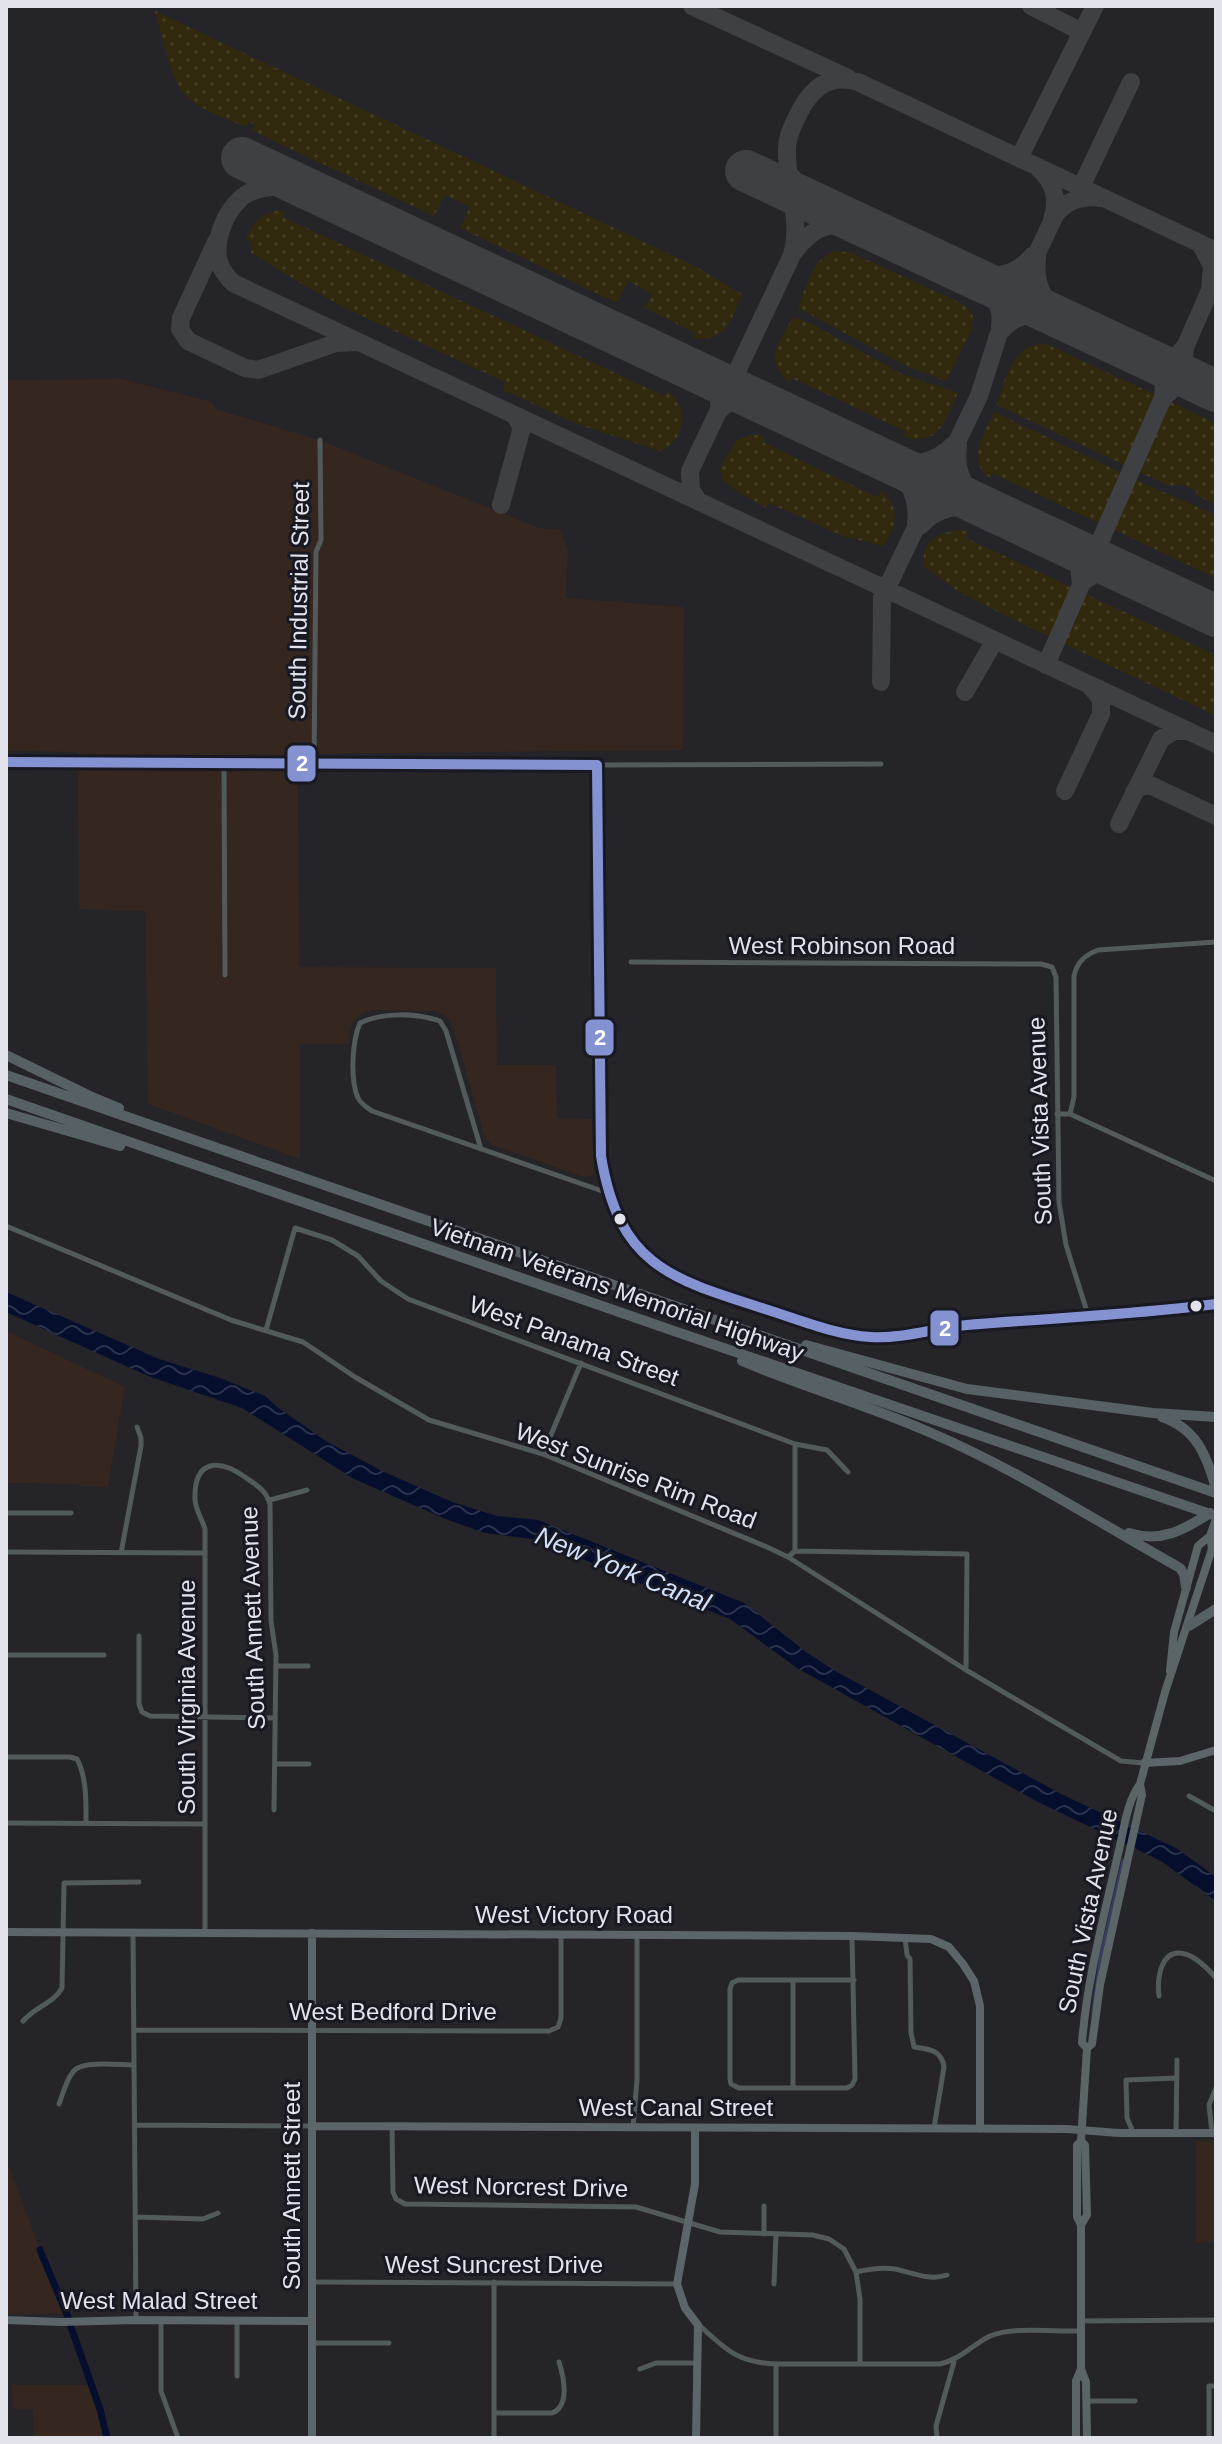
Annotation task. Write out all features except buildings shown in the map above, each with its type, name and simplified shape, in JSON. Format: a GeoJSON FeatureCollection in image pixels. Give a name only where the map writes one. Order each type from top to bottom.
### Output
{"type":"FeatureCollection","features":[{"type":"Feature","properties":{"kind":"highway"},"geometry":{"type":"LineString","coordinates":[[6,1055],[90,1096],[243,1157]]}},
{"type":"Feature","properties":{"kind":"highway","name":"Vietnam Veterans Memorial Highway"},"geometry":{"type":"LineString","coordinates":[[6,1075],[1196,1487],[1216,1491]]}},
{"type":"Feature","properties":{"kind":"highway","name":"Vietnam Veterans Memorial Highway"},"geometry":{"type":"LineString","coordinates":[[6,1099],[1216,1518]]}},
{"type":"Feature","properties":{"kind":"highway"},"geometry":{"type":"LineString","coordinates":[[6,1113],[81,1133],[305,1204]]}},
{"type":"Feature","properties":{"kind":"highway"},"geometry":{"type":"LineString","coordinates":[[738,1328],[868,1361],[942,1384],[1153,1413],[1216,1417]]}},
{"type":"Feature","properties":{"kind":"highway"},"geometry":{"type":"LineString","coordinates":[[674,1331],[787,1380],[944,1438],[1180,1568],[1186,1587]]}},
{"type":"Feature","properties":{"kind":"highway"},"geometry":{"type":"LineString","coordinates":[[1153,1413],[1174,1421],[1191,1434],[1205,1452],[1216,1491]]}},
{"type":"Feature","properties":{"kind":"highway"},"geometry":{"type":"LineString","coordinates":[[1115,1530],[1139,1536],[1170,1535],[1216,1509]]}},
{"type":"Feature","properties":{"kind":"highway"},"geometry":{"type":"LineString","coordinates":[[1189,1626],[1216,1609]]}},
{"type":"Feature","properties":{"kind":"main road","name":"South Vista Avenue"},"geometry":{"type":"LineString","coordinates":[[1087,2438],[1080,2321],[1081,2225],[1087,2215],[1085,2144],[1081,2141],[1081,2129],[1087,2048],[1092,2044],[1100,1985],[1136,1827],[1144,1763],[1212,1549],[1210,1536],[1216,1518]]}},
{"type":"Feature","properties":{"kind":"main road","name":"South Vista Avenue"},"geometry":{"type":"LineString","coordinates":[[1168,1684],[1174,1632],[1186,1587],[1198,1546],[1210,1536]]}},
{"type":"Feature","properties":{"kind":"main road","name":"South Vista Avenue"},"geometry":{"type":"LineString","coordinates":[[1087,2048],[1082,2043],[1093,1967],[1125,1823],[1133,1793],[1140,1784]]}},
{"type":"Feature","properties":{"kind":"main road","name":"South Vista Avenue"},"geometry":{"type":"LineString","coordinates":[[1076,2438],[1076,2381],[1081,2369]]}},
{"type":"Feature","properties":{"kind":"street","name":"South Industrial Street"},"geometry":{"type":"LineString","coordinates":[[314,763],[316,552],[321,540],[320,440]]}},
{"type":"Feature","properties":{"kind":"street"},"geometry":{"type":"LineString","coordinates":[[6,762],[881,764]]}},
{"type":"Feature","properties":{"kind":"street"},"geometry":{"type":"LineString","coordinates":[[224,762],[225,975]]}},
{"type":"Feature","properties":{"kind":"street"},"geometry":{"type":"LineString","coordinates":[[597,765],[601,1156],[608,1193],[621,1223],[641,1250],[670,1275],[703,1290],[854,1335],[885,1337],[954,1326],[1089,1318],[1216,1304]]}},
{"type":"Feature","properties":{"kind":"street"},"geometry":{"type":"LineString","coordinates":[[1070,1114],[1074,1097],[1074,976],[1080,961],[1098,950],[1216,942]]}},
{"type":"Feature","properties":{"kind":"street","name":"West Robinson Road"},"geometry":{"type":"LineString","coordinates":[[631,962],[1041,964],[1052,967]]}},
{"type":"Feature","properties":{"kind":"street","name":"South Vista Avenue"},"geometry":{"type":"LineString","coordinates":[[1052,967],[1056,977],[1058,1179],[1063,1233],[1089,1318]]}},
{"type":"Feature","properties":{"kind":"street"},"geometry":{"type":"LineString","coordinates":[[481,1149],[446,1031],[440,1021],[427,1017],[374,1016],[360,1023],[354,1037],[354,1087],[360,1102],[372,1111],[481,1149],[608,1193]]}},
{"type":"Feature","properties":{"kind":"street"},"geometry":{"type":"LineString","coordinates":[[1057,1114],[1070,1114],[1216,1181]]}},
{"type":"Feature","properties":{"kind":"street","name":"West Sunrise Rim Road"},"geometry":{"type":"LineString","coordinates":[[6,1226],[231,1320],[303,1342],[429,1420],[543,1454],[788,1557],[966,1670],[1121,1761],[1144,1763]]}},
{"type":"Feature","properties":{"kind":"street","name":"West Panama Street"},"geometry":{"type":"LineString","coordinates":[[266,1330],[295,1228],[332,1240],[358,1256],[381,1281],[408,1299],[795,1444],[827,1450],[848,1472]]}},
{"type":"Feature","properties":{"kind":"street"},"geometry":{"type":"LineString","coordinates":[[543,1454],[581,1363]]}},
{"type":"Feature","properties":{"kind":"street"},"geometry":{"type":"LineString","coordinates":[[121,1553],[141,1446],[137,1427]]}},
{"type":"Feature","properties":{"kind":"street"},"geometry":{"type":"LineString","coordinates":[[795,1444],[795,1551]]}},
{"type":"Feature","properties":{"kind":"street","name":"South Annett Avenue"},"geometry":{"type":"LineString","coordinates":[[208,1467],[220,1464],[231,1467],[263,1489],[270,1500],[271,1621],[276,1666],[274,1810]]}},
{"type":"Feature","properties":{"kind":"street","name":"South Virginia Avenue"},"geometry":{"type":"LineString","coordinates":[[205,1933],[205,1529],[194,1498],[199,1476],[208,1467]]}},
{"type":"Feature","properties":{"kind":"street"},"geometry":{"type":"LineString","coordinates":[[270,1500],[307,1490]]}},
{"type":"Feature","properties":{"kind":"street"},"geometry":{"type":"LineString","coordinates":[[6,1513],[71,1513]]}},
{"type":"Feature","properties":{"kind":"street"},"geometry":{"type":"LineString","coordinates":[[788,1557],[795,1551],[967,1554],[966,1670]]}},
{"type":"Feature","properties":{"kind":"street"},"geometry":{"type":"LineString","coordinates":[[6,1552],[205,1553]]}},
{"type":"Feature","properties":{"kind":"street"},"geometry":{"type":"LineString","coordinates":[[139,1636],[139,1704],[142,1712],[150,1716],[275,1718]]}},
{"type":"Feature","properties":{"kind":"street"},"geometry":{"type":"LineString","coordinates":[[6,1655],[104,1655]]}},
{"type":"Feature","properties":{"kind":"street"},"geometry":{"type":"LineString","coordinates":[[276,1666],[308,1666]]}},
{"type":"Feature","properties":{"kind":"street"},"geometry":{"type":"LineString","coordinates":[[1144,1763],[1180,1761],[1216,1750]]}},
{"type":"Feature","properties":{"kind":"street"},"geometry":{"type":"LineString","coordinates":[[6,1757],[77,1759],[86,1796],[86,1823]]}},
{"type":"Feature","properties":{"kind":"street"},"geometry":{"type":"LineString","coordinates":[[275,1764],[309,1764]]}},
{"type":"Feature","properties":{"kind":"street"},"geometry":{"type":"LineString","coordinates":[[1189,1796],[1215,1809]]}},
{"type":"Feature","properties":{"kind":"street"},"geometry":{"type":"LineString","coordinates":[[6,1823],[205,1824]]}},
{"type":"Feature","properties":{"kind":"street"},"geometry":{"type":"LineString","coordinates":[[23,2021],[36,2008],[58,1995],[62,1988],[64,1883],[139,1882]]}},
{"type":"Feature","properties":{"kind":"street","name":"West Victory Road"},"geometry":{"type":"LineString","coordinates":[[6,1932],[852,1936],[931,1939],[949,1947],[974,1981],[980,2006],[980,2129]]}},
{"type":"Feature","properties":{"kind":"street"},"geometry":{"type":"LineString","coordinates":[[133,1933],[136,2320]]}},
{"type":"Feature","properties":{"kind":"street","name":"South Annett Street"},"geometry":{"type":"LineString","coordinates":[[312,1933],[312,2438]]}},
{"type":"Feature","properties":{"kind":"street","name":"West Bedford Drive"},"geometry":{"type":"LineString","coordinates":[[134,2030],[554,2030],[561,2018],[561,1935]]}},
{"type":"Feature","properties":{"kind":"street"},"geometry":{"type":"LineString","coordinates":[[633,2128],[637,2080],[637,1936]]}},
{"type":"Feature","properties":{"kind":"street"},"geometry":{"type":"LineString","coordinates":[[852,1936],[854,1980],[855,2079],[852,2085],[847,2088],[739,2088],[731,2084],[732,1983],[738,1980],[854,1980]]}},
{"type":"Feature","properties":{"kind":"street"},"geometry":{"type":"LineString","coordinates":[[905,1937],[910,1959],[914,2047],[938,2053],[943,2059],[934,2129]]}},
{"type":"Feature","properties":{"kind":"street"},"geometry":{"type":"LineString","coordinates":[[1159,1996],[1157,1983],[1161,1965],[1175,1953],[1190,1956],[1216,1978]]}},
{"type":"Feature","properties":{"kind":"street"},"geometry":{"type":"LineString","coordinates":[[793,1980],[793,2088]]}},
{"type":"Feature","properties":{"kind":"street"},"geometry":{"type":"LineString","coordinates":[[1176,2133],[1177,2060]]}},
{"type":"Feature","properties":{"kind":"street"},"geometry":{"type":"LineString","coordinates":[[59,2104],[77,2068],[85,2065],[134,2065]]}},
{"type":"Feature","properties":{"kind":"street"},"geometry":{"type":"LineString","coordinates":[[1133,2133],[1127,2118],[1126,2080],[1177,2078]]}},
{"type":"Feature","properties":{"kind":"street"},"geometry":{"type":"LineString","coordinates":[[1214,2133],[1209,2105],[1216,2088]]}},
{"type":"Feature","properties":{"kind":"street","name":"West Canal Street"},"geometry":{"type":"LineString","coordinates":[[135,2125],[1081,2129],[1133,2133],[1214,2133]]}},
{"type":"Feature","properties":{"kind":"street","name":"West Norcrest Drive"},"geometry":{"type":"LineString","coordinates":[[392,2126],[393,2192],[396,2199],[405,2204],[626,2205],[720,2232],[813,2235],[829,2239],[844,2249],[856,2272]]}},
{"type":"Feature","properties":{"kind":"street"},"geometry":{"type":"LineString","coordinates":[[695,2128],[695,2184],[677,2284],[685,2308],[698,2325],[735,2356],[753,2362],[776,2364],[940,2364],[954,2361],[993,2335],[1080,2331]]}},
{"type":"Feature","properties":{"kind":"street"},"geometry":{"type":"LineString","coordinates":[[764,2206],[764,2234]]}},
{"type":"Feature","properties":{"kind":"street"},"geometry":{"type":"LineString","coordinates":[[136,2217],[203,2219],[218,2213]]}},
{"type":"Feature","properties":{"kind":"street"},"geometry":{"type":"LineString","coordinates":[[774,2284],[776,2234]]}},
{"type":"Feature","properties":{"kind":"street"},"geometry":{"type":"LineString","coordinates":[[860,2364],[860,2299],[856,2272],[891,2268],[931,2278],[947,2275]]}},
{"type":"Feature","properties":{"kind":"street","name":"West Suncrest Drive"},"geometry":{"type":"LineString","coordinates":[[312,2282],[677,2284]]}},
{"type":"Feature","properties":{"kind":"street"},"geometry":{"type":"LineString","coordinates":[[494,2282],[494,2438]]}},
{"type":"Feature","properties":{"kind":"street","name":"West Malad Street"},"geometry":{"type":"LineString","coordinates":[[6,2320],[312,2321]]}},
{"type":"Feature","properties":{"kind":"street"},"geometry":{"type":"LineString","coordinates":[[1080,2321],[1216,2320]]}},
{"type":"Feature","properties":{"kind":"street"},"geometry":{"type":"LineString","coordinates":[[161,2321],[161,2391],[178,2438]]}},
{"type":"Feature","properties":{"kind":"street"},"geometry":{"type":"LineString","coordinates":[[237,2321],[237,2376]]}},
{"type":"Feature","properties":{"kind":"street"},"geometry":{"type":"LineString","coordinates":[[696,2438],[698,2325]]}},
{"type":"Feature","properties":{"kind":"street"},"geometry":{"type":"LineString","coordinates":[[312,2343],[389,2343]]}},
{"type":"Feature","properties":{"kind":"street"},"geometry":{"type":"LineString","coordinates":[[937,2438],[936,2426],[954,2361]]}},
{"type":"Feature","properties":{"kind":"street"},"geometry":{"type":"LineString","coordinates":[[494,2413],[552,2413],[560,2410],[563,2377],[559,2362]]}},
{"type":"Feature","properties":{"kind":"street"},"geometry":{"type":"LineString","coordinates":[[640,2369],[656,2363],[697,2363]]}},
{"type":"Feature","properties":{"kind":"street"},"geometry":{"type":"LineString","coordinates":[[776,2364],[776,2438]]}},
{"type":"Feature","properties":{"kind":"street"},"geometry":{"type":"LineString","coordinates":[[1209,2438],[1212,2386]]}},
{"type":"Feature","properties":{"kind":"street"},"geometry":{"type":"LineString","coordinates":[[1087,2401],[1135,2401]]}},
{"type":"Feature","properties":{"kind":"shaded area"},"geometry":{"type":"Polygon","coordinates":[[[122,379],[212,402],[215,409],[320,440],[540,528],[561,530],[568,553],[566,598],[684,607],[683,750],[300,754],[299,967],[496,968],[497,1065],[556,1065],[557,1118],[592,1119],[592,1176],[584,1177],[492,1145],[485,1138],[453,1026],[446,1016],[436,1011],[373,1010],[354,1020],[349,1044],[300,1044],[300,1159],[148,1104],[145,911],[79,909],[78,752],[6,751],[6,380],[122,379]]]}},
{"type":"Feature","properties":{"kind":"shaded area"},"geometry":{"type":"Polygon","coordinates":[[[6,1331],[125,1387],[108,1487],[6,1483],[6,1331]]]}},
{"type":"Feature","properties":{"kind":"shaded area"},"geometry":{"type":"Polygon","coordinates":[[[1122,1858],[1125,1859],[1090,2021],[1099,1957],[1122,1858]]]}},
{"type":"Feature","properties":{"kind":"shaded area"},"geometry":{"type":"Polygon","coordinates":[[[1216,2140],[1216,2242],[1196,2243],[1196,2141],[1216,2140]]]}},
{"type":"Feature","properties":{"kind":"shaded area"},"geometry":{"type":"Polygon","coordinates":[[[6,2158],[64,2314],[6,2314],[6,2158]]]}},
{"type":"Feature","properties":{"kind":"shaded area"},"geometry":{"type":"Polygon","coordinates":[[[12,2385],[88,2385],[108,2438],[33,2438],[33,2410],[13,2409],[12,2385]]]}},
{"type":"Feature","properties":{"kind":"sand"},"geometry":{"type":"Polygon","coordinates":[[[155,11],[695,266],[742,294],[731,320],[713,337],[693,338],[695,333],[645,308],[652,294],[628,281],[617,303],[460,228],[470,207],[445,195],[434,216],[252,131],[255,124],[248,122],[246,127],[202,108],[189,99],[177,83],[155,11]]]}},
{"type":"Feature","properties":{"kind":"sand"},"geometry":{"type":"Polygon","coordinates":[[[279,210],[286,212],[283,217],[664,396],[667,391],[682,415],[680,432],[669,446],[660,451],[577,424],[503,390],[505,382],[349,310],[305,286],[251,253],[252,243],[246,239],[258,219],[279,210]]]}},
{"type":"Feature","properties":{"kind":"sand"},"geometry":{"type":"Polygon","coordinates":[[[835,251],[850,252],[965,305],[973,316],[971,331],[946,381],[908,367],[798,308],[815,267],[835,251]]]}},
{"type":"Feature","properties":{"kind":"sand"},"geometry":{"type":"Polygon","coordinates":[[[793,317],[808,322],[902,374],[958,393],[940,429],[926,438],[904,437],[905,431],[792,378],[790,383],[775,359],[778,344],[793,317]]]}},
{"type":"Feature","properties":{"kind":"sand"},"geometry":{"type":"Polygon","coordinates":[[[1048,345],[1216,423],[1216,505],[1196,495],[1197,491],[1180,484],[1167,485],[997,405],[1015,359],[1029,347],[1048,345]]]}},
{"type":"Feature","properties":{"kind":"sand"},"geometry":{"type":"Polygon","coordinates":[[[994,412],[1216,515],[1216,578],[992,473],[991,478],[979,464],[978,455],[982,437],[994,412]]]}},
{"type":"Feature","properties":{"kind":"sand"},"geometry":{"type":"Polygon","coordinates":[[[750,435],[764,435],[764,443],[877,497],[882,491],[892,505],[895,518],[883,546],[845,537],[769,503],[766,508],[732,488],[722,479],[722,463],[737,440],[750,435]]]}},
{"type":"Feature","properties":{"kind":"sand"},"geometry":{"type":"Polygon","coordinates":[[[969,532],[966,538],[1216,655],[1216,716],[959,592],[924,567],[928,544],[944,533],[969,532]]]}},
{"type":"Feature","properties":{"kind":"water","name":"New York Canal"},"geometry":{"type":"Polygon","coordinates":[[[6,1292],[159,1359],[265,1396],[326,1441],[380,1470],[452,1502],[497,1516],[538,1520],[744,1603],[806,1652],[837,1672],[1061,1794],[1176,1848],[1216,1877],[1216,1901],[1161,1861],[1036,1801],[797,1668],[730,1619],[602,1568],[545,1541],[485,1533],[354,1479],[242,1408],[148,1376],[6,1312],[6,1292]]]}},
{"type":"Feature","properties":{"kind":"waterway"},"geometry":{"type":"LineString","coordinates":[[40,2250],[68,2317]]}},
{"type":"Feature","properties":{"kind":"waterway"},"geometry":{"type":"LineString","coordinates":[[71,2327],[107,2438]]}},
{"type":"Feature","properties":{"kind":"taxiway"},"geometry":{"type":"LineString","coordinates":[[692,6],[848,78]]}},
{"type":"Feature","properties":{"kind":"taxiway"},"geometry":{"type":"LineString","coordinates":[[1031,6],[1082,32]]}},
{"type":"Feature","properties":{"kind":"taxiway"},"geometry":{"type":"LineString","coordinates":[[1019,158],[1095,6]]}},
{"type":"Feature","properties":{"kind":"taxiway"},"geometry":{"type":"LineString","coordinates":[[792,255],[795,216],[787,145],[806,100],[827,82],[836,80],[858,82],[1216,251]]}},
{"type":"Feature","properties":{"kind":"taxiway"},"geometry":{"type":"LineString","coordinates":[[1081,187],[1131,82]]}},
{"type":"Feature","properties":{"kind":"taxiway"},"geometry":{"type":"LineString","coordinates":[[1038,168],[1054,192],[1052,220]]}},
{"type":"Feature","properties":{"kind":"taxiway"},"geometry":{"type":"LineString","coordinates":[[792,177],[814,202]]}},
{"type":"Feature","properties":{"kind":"taxiway"},"geometry":{"type":"LineString","coordinates":[[306,189],[275,187],[256,190],[238,201],[231,210],[221,231],[218,252],[219,262],[233,283],[1216,744]]}},
{"type":"Feature","properties":{"kind":"taxiway"},"geometry":{"type":"LineString","coordinates":[[881,682],[882,598],[979,396],[998,336],[1055,215],[1075,200],[1101,198]]}},
{"type":"Feature","properties":{"kind":"taxiway"},"geometry":{"type":"LineString","coordinates":[[699,502],[691,490],[690,471],[792,255],[809,236],[828,226],[838,224],[874,230]]}},
{"type":"Feature","properties":{"kind":"taxiway"},"geometry":{"type":"LineString","coordinates":[[216,242],[181,318],[180,329],[188,341],[245,368],[258,370],[336,343],[358,342]]}},
{"type":"Feature","properties":{"kind":"taxiway"},"geometry":{"type":"LineString","coordinates":[[1046,665],[1210,290],[1212,266],[1200,243]]}},
{"type":"Feature","properties":{"kind":"taxiway"},"geometry":{"type":"LineString","coordinates":[[972,277],[1005,274],[1032,256]]}},
{"type":"Feature","properties":{"kind":"taxiway"},"geometry":{"type":"LineString","coordinates":[[1037,258],[1041,290],[1059,318]]}},
{"type":"Feature","properties":{"kind":"taxiway"},"geometry":{"type":"LineString","coordinates":[[972,277],[994,297],[1000,310],[1000,326]]}},
{"type":"Feature","properties":{"kind":"taxiway"},"geometry":{"type":"LineString","coordinates":[[1002,330],[1026,315],[1054,316]]}},
{"type":"Feature","properties":{"kind":"taxiway"},"geometry":{"type":"LineString","coordinates":[[1186,345],[1185,367],[1200,384],[1179,383],[1163,398],[1162,376],[1149,360],[1171,361],[1186,345]]}},
{"type":"Feature","properties":{"kind":"taxiway"},"geometry":{"type":"LineString","coordinates":[[700,374],[715,389],[719,409]]}},
{"type":"Feature","properties":{"kind":"taxiway"},"geometry":{"type":"LineString","coordinates":[[719,411],[737,399],[759,402]]}},
{"type":"Feature","properties":{"kind":"taxiway"},"geometry":{"type":"LineString","coordinates":[[501,505],[521,431],[515,416]]}},
{"type":"Feature","properties":{"kind":"taxiway"},"geometry":{"type":"LineString","coordinates":[[889,463],[924,462],[939,456],[953,445]]}},
{"type":"Feature","properties":{"kind":"taxiway"},"geometry":{"type":"LineString","coordinates":[[958,446],[962,480],[983,507]]}},
{"type":"Feature","properties":{"kind":"taxiway"},"geometry":{"type":"LineString","coordinates":[[889,463],[911,489],[916,505],[916,523]]}},
{"type":"Feature","properties":{"kind":"taxiway"},"geometry":{"type":"LineString","coordinates":[[920,526],[948,508],[983,507]]}},
{"type":"Feature","properties":{"kind":"taxiway"},"geometry":{"type":"LineString","coordinates":[[1064,545],[1079,565],[1081,584]]}},
{"type":"Feature","properties":{"kind":"taxiway"},"geometry":{"type":"LineString","coordinates":[[1083,582],[1097,572],[1124,573]]}},
{"type":"Feature","properties":{"kind":"taxiway"},"geometry":{"type":"LineString","coordinates":[[965,692],[991,647]]}},
{"type":"Feature","properties":{"kind":"taxiway"},"geometry":{"type":"LineString","coordinates":[[1065,791],[1101,714],[1101,699],[1090,686]]}},
{"type":"Feature","properties":{"kind":"taxiway"},"geometry":{"type":"LineString","coordinates":[[1119,824],[1161,739],[1174,731],[1188,731]]}},
{"type":"Feature","properties":{"kind":"taxiway"},"geometry":{"type":"LineString","coordinates":[[1134,792],[1150,785],[1216,816]]}},
{"type":"Feature","properties":{"kind":"runway"},"geometry":{"type":"LineString","coordinates":[[242,158],[1216,616]]}},
{"type":"Feature","properties":{"kind":"runway"},"geometry":{"type":"LineString","coordinates":[[746,171],[1216,391]]}},
{"type":"Feature","properties":{"kind":"transit line","name":"2"},"geometry":{"type":"LineString","coordinates":[[6,762],[597,765]]}},
{"type":"Feature","properties":{"kind":"transit line","name":"2"},"geometry":{"type":"LineString","coordinates":[[597,765],[601,1156],[609,1193],[621,1222],[636,1244],[654,1262],[702,1288],[831,1330],[871,1337],[967,1325],[1216,1304]]}}]}
